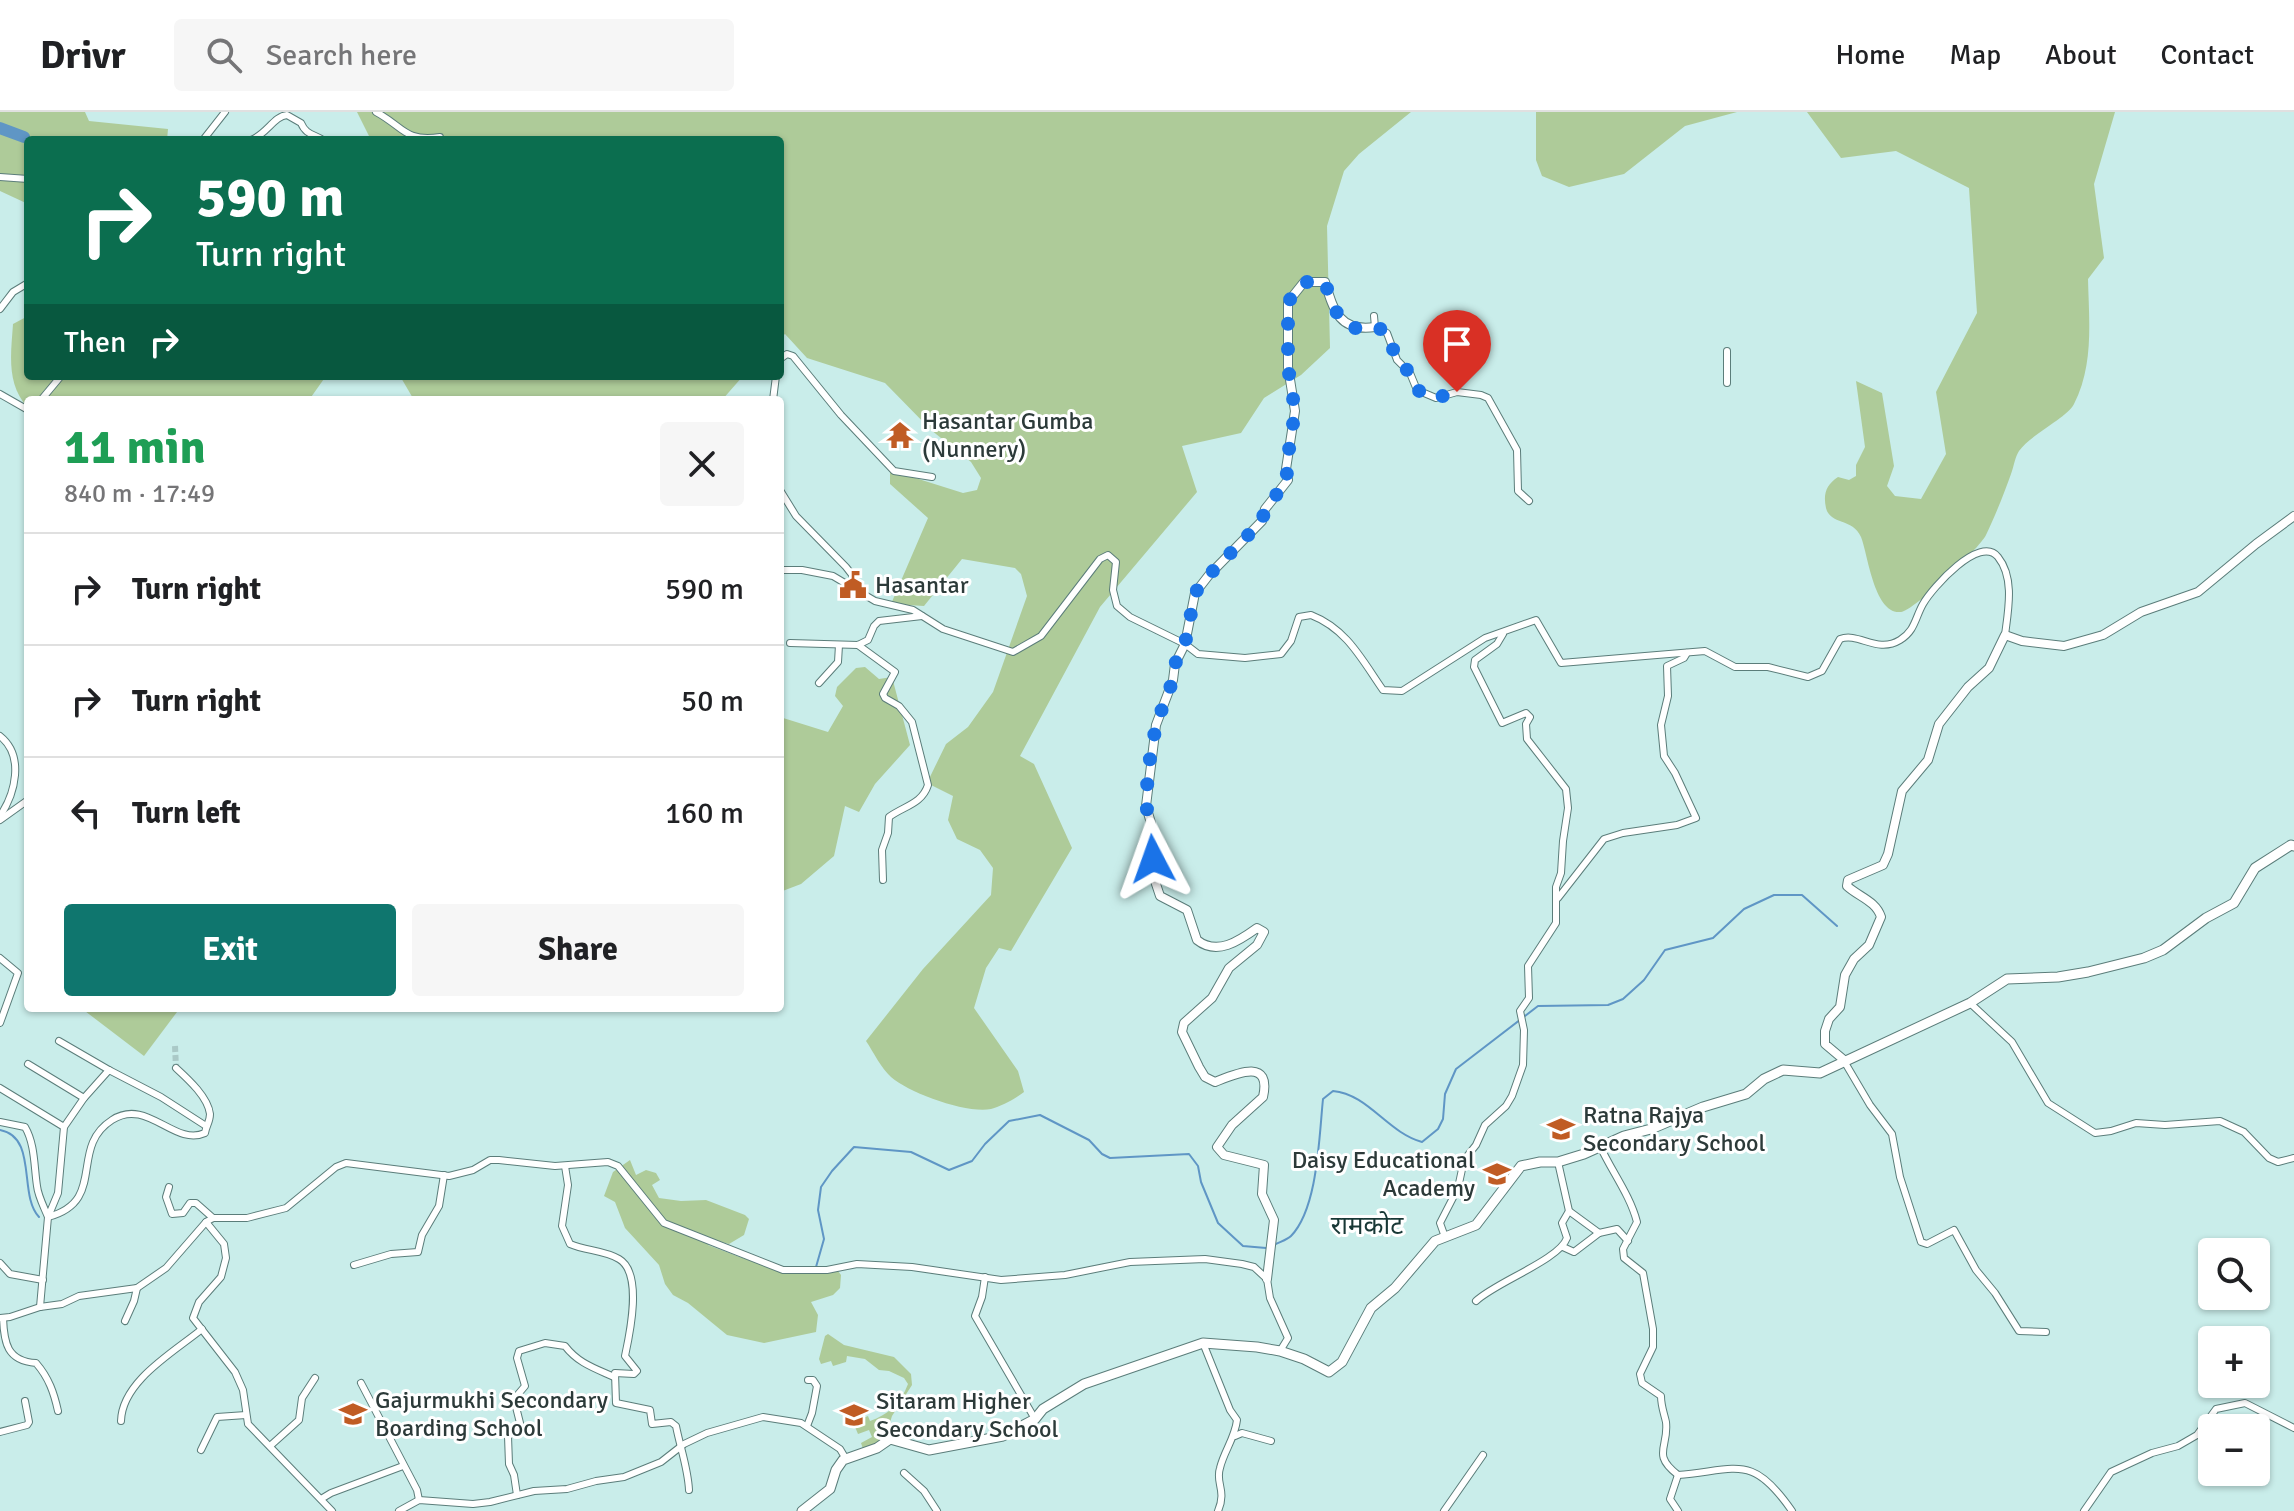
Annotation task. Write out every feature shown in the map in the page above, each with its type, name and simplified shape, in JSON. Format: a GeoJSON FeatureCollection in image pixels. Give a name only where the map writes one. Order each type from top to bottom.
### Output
{"type":"FeatureCollection","features":[{"type":"Feature","properties":{"kind":"main road"},"geometry":{"type":"LineString","coordinates":[[802,1511],[830,1489],[836,1470],[846,1459],[877,1448],[890,1439],[929,1450],[1003,1436],[1035,1419],[1043,1409],[1084,1384],[1203,1343],[1280,1351],[1329,1372],[1334,1370],[1347,1353],[1371,1308],[1395,1288],[1427,1248],[1476,1225],[1521,1166],[1558,1162],[1703,1107],[1746,1094],[1764,1079],[1783,1070],[1820,1073],[1970,1003],[2007,979],[2058,977],[2144,958],[2163,950],[2206,918],[2234,903],[2255,868],[2294,846]]}},
{"type":"Feature","properties":{"kind":"street"},"geometry":{"type":"LineString","coordinates":[[206,136],[225,112]]}},
{"type":"Feature","properties":{"kind":"street"},"geometry":{"type":"LineString","coordinates":[[376,112],[412,136]]}},
{"type":"Feature","properties":{"kind":"street"},"geometry":{"type":"LineString","coordinates":[[258,136],[281,115],[297,115],[312,136]]}},
{"type":"Feature","properties":{"kind":"street"},"geometry":{"type":"LineString","coordinates":[[0,177],[24,179]]}},
{"type":"Feature","properties":{"kind":"street"},"geometry":{"type":"LineString","coordinates":[[1280,1351],[1288,1338],[1270,1298],[1267,1279],[1274,1220],[1262,1194],[1264,1165],[1224,1155],[1217,1147],[1232,1125],[1263,1097],[1265,1084],[1255,1071],[1211,1081],[1199,1067],[1182,1032],[1184,1023],[1212,998],[1229,968],[1257,945],[1264,932],[1257,928],[1218,948],[1201,943],[1194,934],[1187,910],[1160,896],[1153,875],[1151,823],[1146,806],[1148,770],[1156,725],[1173,680],[1175,664],[1185,644],[1195,593],[1262,521],[1265,509],[1288,480],[1286,469],[1295,411],[1288,367],[1288,302],[1304,282],[1325,282],[1332,305],[1347,325],[1361,329],[1375,327],[1387,333],[1397,360],[1410,373],[1417,390],[1436,398],[1457,392],[1481,395],[1492,404],[1517,450],[1518,491],[1529,501]]}},
{"type":"Feature","properties":{"kind":"street"},"geometry":{"type":"LineString","coordinates":[[0,309],[13,292],[24,285]]}},
{"type":"Feature","properties":{"kind":"street"},"geometry":{"type":"LineString","coordinates":[[1374,316],[1375,327]]}},
{"type":"Feature","properties":{"kind":"street"},"geometry":{"type":"LineString","coordinates":[[1727,351],[1727,383]]}},
{"type":"Feature","properties":{"kind":"street"},"geometry":{"type":"LineString","coordinates":[[784,356],[793,356],[841,415],[894,471],[932,477]]}},
{"type":"Feature","properties":{"kind":"street"},"geometry":{"type":"LineString","coordinates":[[44,396],[58,380]]}},
{"type":"Feature","properties":{"kind":"street"},"geometry":{"type":"LineString","coordinates":[[0,394],[24,408]]}},
{"type":"Feature","properties":{"kind":"street"},"geometry":{"type":"LineString","coordinates":[[784,496],[796,516],[846,567],[853,576],[856,588]]}},
{"type":"Feature","properties":{"kind":"street"},"geometry":{"type":"LineString","coordinates":[[2005,635],[2022,641],[2064,646],[2103,635],[2141,612],[2198,592],[2294,516]]}},
{"type":"Feature","properties":{"kind":"street"},"geometry":{"type":"LineString","coordinates":[[784,570],[833,576],[875,601],[913,610],[943,629],[1013,652],[1041,636],[1100,559],[1108,555],[1116,562],[1113,590],[1117,606],[1130,617],[1185,644],[1198,654],[1245,658],[1281,654],[1291,641],[1299,617],[1311,615],[1338,629],[1370,668],[1383,690],[1402,691],[1485,638],[1536,620],[1561,663],[1705,651],[1735,667],[1768,667],[1808,677],[1822,671],[1840,639],[1848,636],[1881,646],[1902,639],[1916,624],[1923,604],[1952,569],[1980,550],[1990,550],[1999,558],[2010,593],[2005,635],[1989,668],[1968,687],[1939,724],[1928,760],[1902,791],[1883,865],[1848,880],[1847,886],[1874,904],[1881,917],[1869,945],[1854,959],[1845,975],[1840,1007],[1829,1019],[1825,1044],[1844,1060],[1870,1105],[1892,1134],[1900,1177],[1921,1242],[1927,1244],[1954,1230],[1976,1270],[2019,1331],[2046,1332]]}},
{"type":"Feature","properties":{"kind":"street"},"geometry":{"type":"LineString","coordinates":[[858,645],[868,640],[879,621],[925,616]]}},
{"type":"Feature","properties":{"kind":"street"},"geometry":{"type":"LineString","coordinates":[[1445,1237],[1440,1223],[1458,1188],[1464,1160],[1476,1145],[1485,1125],[1506,1106],[1523,1065],[1524,1030],[1520,1011],[1529,998],[1528,966],[1556,923],[1556,887],[1561,873],[1568,808],[1566,789],[1527,739],[1526,724],[1530,717],[1526,713],[1502,723],[1474,667],[1475,660],[1497,644],[1503,633]]}},
{"type":"Feature","properties":{"kind":"street"},"geometry":{"type":"LineString","coordinates":[[790,643],[858,645],[895,672],[883,694],[908,714],[912,722],[928,785],[927,791],[914,805],[889,817],[882,850],[883,880]]}},
{"type":"Feature","properties":{"kind":"street"},"geometry":{"type":"LineString","coordinates":[[819,683],[838,662],[839,645]]}},
{"type":"Feature","properties":{"kind":"street"},"geometry":{"type":"LineString","coordinates":[[1557,899],[1604,839],[1677,825],[1696,818],[1664,756],[1661,725],[1668,696],[1667,666],[1684,658],[1687,653]]}},
{"type":"Feature","properties":{"kind":"street"},"geometry":{"type":"LineString","coordinates":[[0,736],[12,753],[16,782],[0,818]]}},
{"type":"Feature","properties":{"kind":"street"},"geometry":{"type":"LineString","coordinates":[[0,818],[24,803]]}},
{"type":"Feature","properties":{"kind":"street"},"geometry":{"type":"LineString","coordinates":[[0,958],[18,973],[0,1023]]}},
{"type":"Feature","properties":{"kind":"street"},"geometry":{"type":"LineString","coordinates":[[1970,1003],[2012,1042],[2048,1103],[2095,1133],[2136,1123],[2165,1125],[2220,1121],[2244,1132],[2269,1158],[2278,1162],[2294,1158]]}},
{"type":"Feature","properties":{"kind":"street"},"geometry":{"type":"LineString","coordinates":[[59,1041],[161,1097],[206,1126]]}},
{"type":"Feature","properties":{"kind":"street"},"geometry":{"type":"LineString","coordinates":[[28,1064],[84,1098]]}},
{"type":"Feature","properties":{"kind":"street"},"geometry":{"type":"LineString","coordinates":[[48,1217],[75,1205],[81,1195],[91,1146],[98,1133],[112,1120],[129,1113],[137,1114],[164,1123],[178,1132],[197,1137],[205,1133],[210,1114],[208,1107],[196,1088],[176,1068]]}},
{"type":"Feature","properties":{"kind":"street"},"geometry":{"type":"LineString","coordinates":[[40,1307],[48,1217],[58,1193],[64,1127],[109,1070]]}},
{"type":"Feature","properties":{"kind":"street"},"geometry":{"type":"LineString","coordinates":[[0,1088],[64,1127]]}},
{"type":"Feature","properties":{"kind":"street"},"geometry":{"type":"LineString","coordinates":[[0,1122],[25,1127],[30,1134],[37,1190],[48,1217]]}},
{"type":"Feature","properties":{"kind":"street"},"geometry":{"type":"LineString","coordinates":[[1600,1146],[1616,1180],[1632,1204],[1637,1222],[1623,1249],[1624,1258],[1643,1273],[1653,1329],[1653,1347],[1640,1374],[1642,1383],[1661,1396],[1666,1433],[1661,1456],[1678,1475],[1748,1468],[1765,1478],[1792,1511]]}},
{"type":"Feature","properties":{"kind":"street"},"geometry":{"type":"LineString","coordinates":[[209,1220],[247,1218],[286,1208],[336,1167],[346,1163],[444,1175],[473,1170],[490,1160],[565,1166],[601,1161],[618,1166],[664,1223],[783,1270],[827,1270],[857,1264],[912,1267],[1001,1280],[1037,1278],[1130,1262],[1205,1259],[1254,1267],[1267,1279]]}},
{"type":"Feature","properties":{"kind":"street"},"geometry":{"type":"LineString","coordinates":[[1558,1162],[1569,1211],[1599,1233]]}},
{"type":"Feature","properties":{"kind":"street"},"geometry":{"type":"LineString","coordinates":[[565,1166],[568,1185],[562,1226],[570,1244],[621,1260],[631,1276],[632,1324],[625,1356],[637,1371],[634,1374],[615,1373],[617,1404],[650,1410],[652,1424],[674,1423],[688,1474],[689,1490]]}},
{"type":"Feature","properties":{"kind":"street"},"geometry":{"type":"LineString","coordinates":[[354,1265],[391,1254],[418,1252],[422,1235],[439,1206],[444,1175]]}},
{"type":"Feature","properties":{"kind":"street"},"geometry":{"type":"LineString","coordinates":[[58,1411],[55,1395],[43,1371],[36,1363],[21,1362],[9,1351],[1,1318],[62,1304],[79,1296],[137,1288],[166,1268],[209,1220],[210,1213],[196,1203],[190,1203],[183,1213],[172,1214],[166,1197],[169,1187]]}},
{"type":"Feature","properties":{"kind":"street"},"geometry":{"type":"LineString","coordinates":[[1476,1301],[1501,1282],[1531,1268],[1563,1247],[1567,1238],[1562,1223],[1569,1211]]}},
{"type":"Feature","properties":{"kind":"street"},"geometry":{"type":"LineString","coordinates":[[209,1220],[224,1244],[226,1258],[221,1277],[199,1302],[193,1318],[235,1372],[243,1390],[248,1424],[332,1511]]}},
{"type":"Feature","properties":{"kind":"street"},"geometry":{"type":"LineString","coordinates":[[1563,1247],[1574,1252],[1599,1233],[1617,1229],[1628,1241]]}},
{"type":"Feature","properties":{"kind":"street"},"geometry":{"type":"LineString","coordinates":[[0,1263],[10,1274],[43,1280]]}},
{"type":"Feature","properties":{"kind":"street"},"geometry":{"type":"LineString","coordinates":[[985,1277],[975,1316],[1035,1419]]}},
{"type":"Feature","properties":{"kind":"street"},"geometry":{"type":"LineString","coordinates":[[125,1321],[137,1288]]}},
{"type":"Feature","properties":{"kind":"street"},"geometry":{"type":"LineString","coordinates":[[121,1421],[130,1392],[149,1372],[202,1329]]}},
{"type":"Feature","properties":{"kind":"street"},"geometry":{"type":"LineString","coordinates":[[517,1495],[509,1464],[508,1436],[515,1432],[520,1423],[514,1399],[525,1386],[517,1358],[519,1351],[545,1343],[565,1346],[573,1357],[614,1377]]}},
{"type":"Feature","properties":{"kind":"street"},"geometry":{"type":"LineString","coordinates":[[1203,1343],[1237,1420],[1235,1436],[1218,1470],[1224,1497],[1218,1511]]}},
{"type":"Feature","properties":{"kind":"street"},"geometry":{"type":"LineString","coordinates":[[270,1446],[299,1420],[302,1398],[315,1378]]}},
{"type":"Feature","properties":{"kind":"street"},"geometry":{"type":"LineString","coordinates":[[807,1426],[817,1386],[813,1380],[808,1380]]}},
{"type":"Feature","properties":{"kind":"street"},"geometry":{"type":"LineString","coordinates":[[361,1383],[417,1490],[419,1500]]}},
{"type":"Feature","properties":{"kind":"street"},"geometry":{"type":"LineString","coordinates":[[0,1432],[27,1425],[25,1401]]}},
{"type":"Feature","properties":{"kind":"street"},"geometry":{"type":"LineString","coordinates":[[2084,1511],[2111,1472],[2152,1453],[2178,1446],[2197,1435],[2216,1409],[2245,1403],[2294,1428]]}},
{"type":"Feature","properties":{"kind":"street"},"geometry":{"type":"LineString","coordinates":[[201,1450],[217,1417],[246,1415]]}},
{"type":"Feature","properties":{"kind":"street"},"geometry":{"type":"LineString","coordinates":[[399,1511],[419,1500],[473,1504],[628,1476],[661,1462],[679,1447],[707,1433],[763,1417],[791,1420],[807,1426],[840,1449],[846,1459]]}},
{"type":"Feature","properties":{"kind":"street"},"geometry":{"type":"LineString","coordinates":[[1235,1436],[1242,1433],[1271,1441]]}},
{"type":"Feature","properties":{"kind":"street"},"geometry":{"type":"LineString","coordinates":[[1444,1511],[1483,1455]]}},
{"type":"Feature","properties":{"kind":"street"},"geometry":{"type":"LineString","coordinates":[[321,1499],[403,1466]]}},
{"type":"Feature","properties":{"kind":"street"},"geometry":{"type":"LineString","coordinates":[[904,1473],[924,1491],[937,1511]]}},
{"type":"Feature","properties":{"kind":"street"},"geometry":{"type":"LineString","coordinates":[[1678,1475],[1670,1499],[1678,1511]]}},
{"type":"Feature","properties":{"kind":"green space"},"geometry":{"type":"Polygon","coordinates":[[[0,112],[85,112],[89,121],[168,129],[167,136],[24,136],[24,202],[0,191],[0,112]]]}},
{"type":"Feature","properties":{"kind":"green space"},"geometry":{"type":"Polygon","coordinates":[[[357,112],[1411,112],[1359,154],[1344,171],[1327,226],[1330,348],[1301,375],[1264,398],[1241,433],[1182,446],[1197,492],[1100,607],[1020,756],[1034,764],[1072,848],[1011,951],[999,948],[986,968],[974,1008],[1018,1071],[1024,1092],[1020,1095],[991,1109],[981,1110],[939,1101],[891,1077],[866,1041],[923,969],[991,895],[993,868],[980,850],[957,839],[948,820],[953,796],[927,783],[946,744],[968,727],[993,692],[1027,596],[1021,574],[1015,568],[962,559],[924,606],[891,604],[928,518],[890,484],[890,470],[963,493],[977,490],[981,478],[971,462],[931,430],[885,383],[807,358],[784,335],[784,136],[369,136],[357,112]]]}},
{"type":"Feature","properties":{"kind":"green space"},"geometry":{"type":"Polygon","coordinates":[[[1536,112],[1737,112],[1685,126],[1624,174],[1569,187],[1542,176],[1536,160],[1536,112]]]}},
{"type":"Feature","properties":{"kind":"green space"},"geometry":{"type":"Polygon","coordinates":[[[1807,112],[2115,112],[2094,184],[2104,258],[2088,279],[2089,343],[2085,374],[2074,404],[2019,451],[1996,513],[1981,542],[1932,590],[1901,612],[1884,604],[1878,594],[1861,537],[1853,527],[1828,513],[1825,494],[1838,477],[1849,480],[1856,476],[1856,465],[1865,447],[1856,381],[1882,393],[1894,466],[1887,486],[1895,496],[1921,499],[1946,454],[1936,392],[1977,313],[1969,188],[1896,151],[1841,158],[1807,112]]]}},
{"type":"Feature","properties":{"kind":"green space"},"geometry":{"type":"Polygon","coordinates":[[[24,318],[24,380],[323,380],[312,396],[24,396],[24,403],[13,379],[13,324],[24,318]]]}},
{"type":"Feature","properties":{"kind":"green space"},"geometry":{"type":"Polygon","coordinates":[[[402,380],[740,380],[726,396],[412,396],[402,380]]]}},
{"type":"Feature","properties":{"kind":"green space"},"geometry":{"type":"Polygon","coordinates":[[[865,667],[879,679],[892,677],[910,745],[875,784],[859,812],[845,806],[834,856],[801,884],[784,890],[784,718],[828,732],[843,706],[835,696],[837,687],[856,668],[865,667]]]}},
{"type":"Feature","properties":{"kind":"green space"},"geometry":{"type":"Polygon","coordinates":[[[86,1012],[177,1012],[144,1056],[86,1012]]]}},
{"type":"Feature","properties":{"kind":"green space"},"geometry":{"type":"Polygon","coordinates":[[[630,1160],[636,1175],[646,1170],[656,1173],[660,1180],[652,1185],[659,1198],[706,1200],[749,1219],[744,1235],[729,1244],[710,1239],[708,1245],[756,1263],[786,1270],[838,1271],[841,1275],[840,1288],[833,1295],[811,1302],[818,1315],[816,1332],[764,1343],[727,1335],[688,1303],[673,1295],[665,1284],[659,1265],[625,1228],[615,1202],[604,1196],[613,1172],[630,1160]]]}},
{"type":"Feature","properties":{"kind":"green space"},"geometry":{"type":"Polygon","coordinates":[[[828,1334],[844,1345],[894,1357],[911,1374],[912,1385],[892,1416],[886,1435],[877,1444],[863,1449],[861,1443],[872,1437],[869,1430],[858,1434],[853,1422],[868,1416],[870,1421],[888,1412],[902,1397],[908,1384],[904,1378],[879,1370],[865,1359],[847,1356],[846,1362],[833,1366],[831,1361],[821,1364],[819,1359],[828,1334]]]}},
{"type":"Feature","properties":{"kind":"waterway"},"geometry":{"type":"LineString","coordinates":[[0,128],[24,137]]}},
{"type":"Feature","properties":{"kind":"waterway"},"geometry":{"type":"LineString","coordinates":[[1274,1245],[1291,1236],[1307,1208],[1316,1171],[1323,1099],[1333,1091],[1357,1099],[1399,1131],[1422,1142],[1438,1129],[1443,1119],[1445,1094],[1456,1069],[1538,1006],[1608,1005],[1623,999],[1644,980],[1665,950],[1713,938],[1744,909],[1774,895],[1802,895],[1837,926]]}},
{"type":"Feature","properties":{"kind":"waterway"},"geometry":{"type":"LineString","coordinates":[[816,1267],[824,1239],[818,1210],[821,1187],[854,1147],[911,1152],[949,1170],[972,1161],[1009,1121],[1040,1115],[1089,1140],[1110,1158],[1189,1154],[1198,1166],[1201,1182],[1218,1223],[1243,1246],[1266,1248]]}},
{"type":"Feature","properties":{"kind":"waterway"},"geometry":{"type":"LineString","coordinates":[[0,1130],[12,1135],[19,1143],[24,1155],[29,1195],[39,1217]]}},
{"type":"Feature","properties":{"kind":"tunnel"},"geometry":{"type":"LineString","coordinates":[[175,1046],[176,1068]]}},
{"type":"Feature","properties":{"kind":"place","name":"Hasantar Gumba (Nunnery)"},"geometry":{"type":"Point","coordinates":[900,435]}},
{"type":"Feature","properties":{"kind":"place","name":"Hasantar"},"geometry":{"type":"Point","coordinates":[853,585]}},
{"type":"Feature","properties":{"kind":"place","name":"Ratna Rajya Secondary School"},"geometry":{"type":"Point","coordinates":[1561,1129]}},
{"type":"Feature","properties":{"kind":"place","name":"Daisy Educational Academy"},"geometry":{"type":"Point","coordinates":[1497,1174]}},
{"type":"Feature","properties":{"kind":"place","name":"Gajurmukhi Secondary Boarding School"},"geometry":{"type":"Point","coordinates":[353,1414]}},
{"type":"Feature","properties":{"kind":"place","name":"Sitaram Higher Secondary School"},"geometry":{"type":"Point","coordinates":[854,1415]}},
{"type":"Feature","properties":{"kind":"district","name":"रामकोट"},"geometry":{"type":"Point","coordinates":[1367,1225]}},
{"type":"Feature","properties":{"kind":"route"},"geometry":{"type":"LineString","coordinates":[[1153,859],[1151,823],[1146,806],[1148,770],[1156,725],[1173,680],[1175,664],[1185,644],[1195,593],[1262,521],[1265,509],[1288,480],[1286,469],[1295,411],[1288,367],[1288,302],[1304,282],[1325,282],[1332,305],[1347,325],[1361,329],[1375,327],[1387,333],[1397,360],[1410,373],[1417,390],[1436,398],[1457,392]]}}]}
